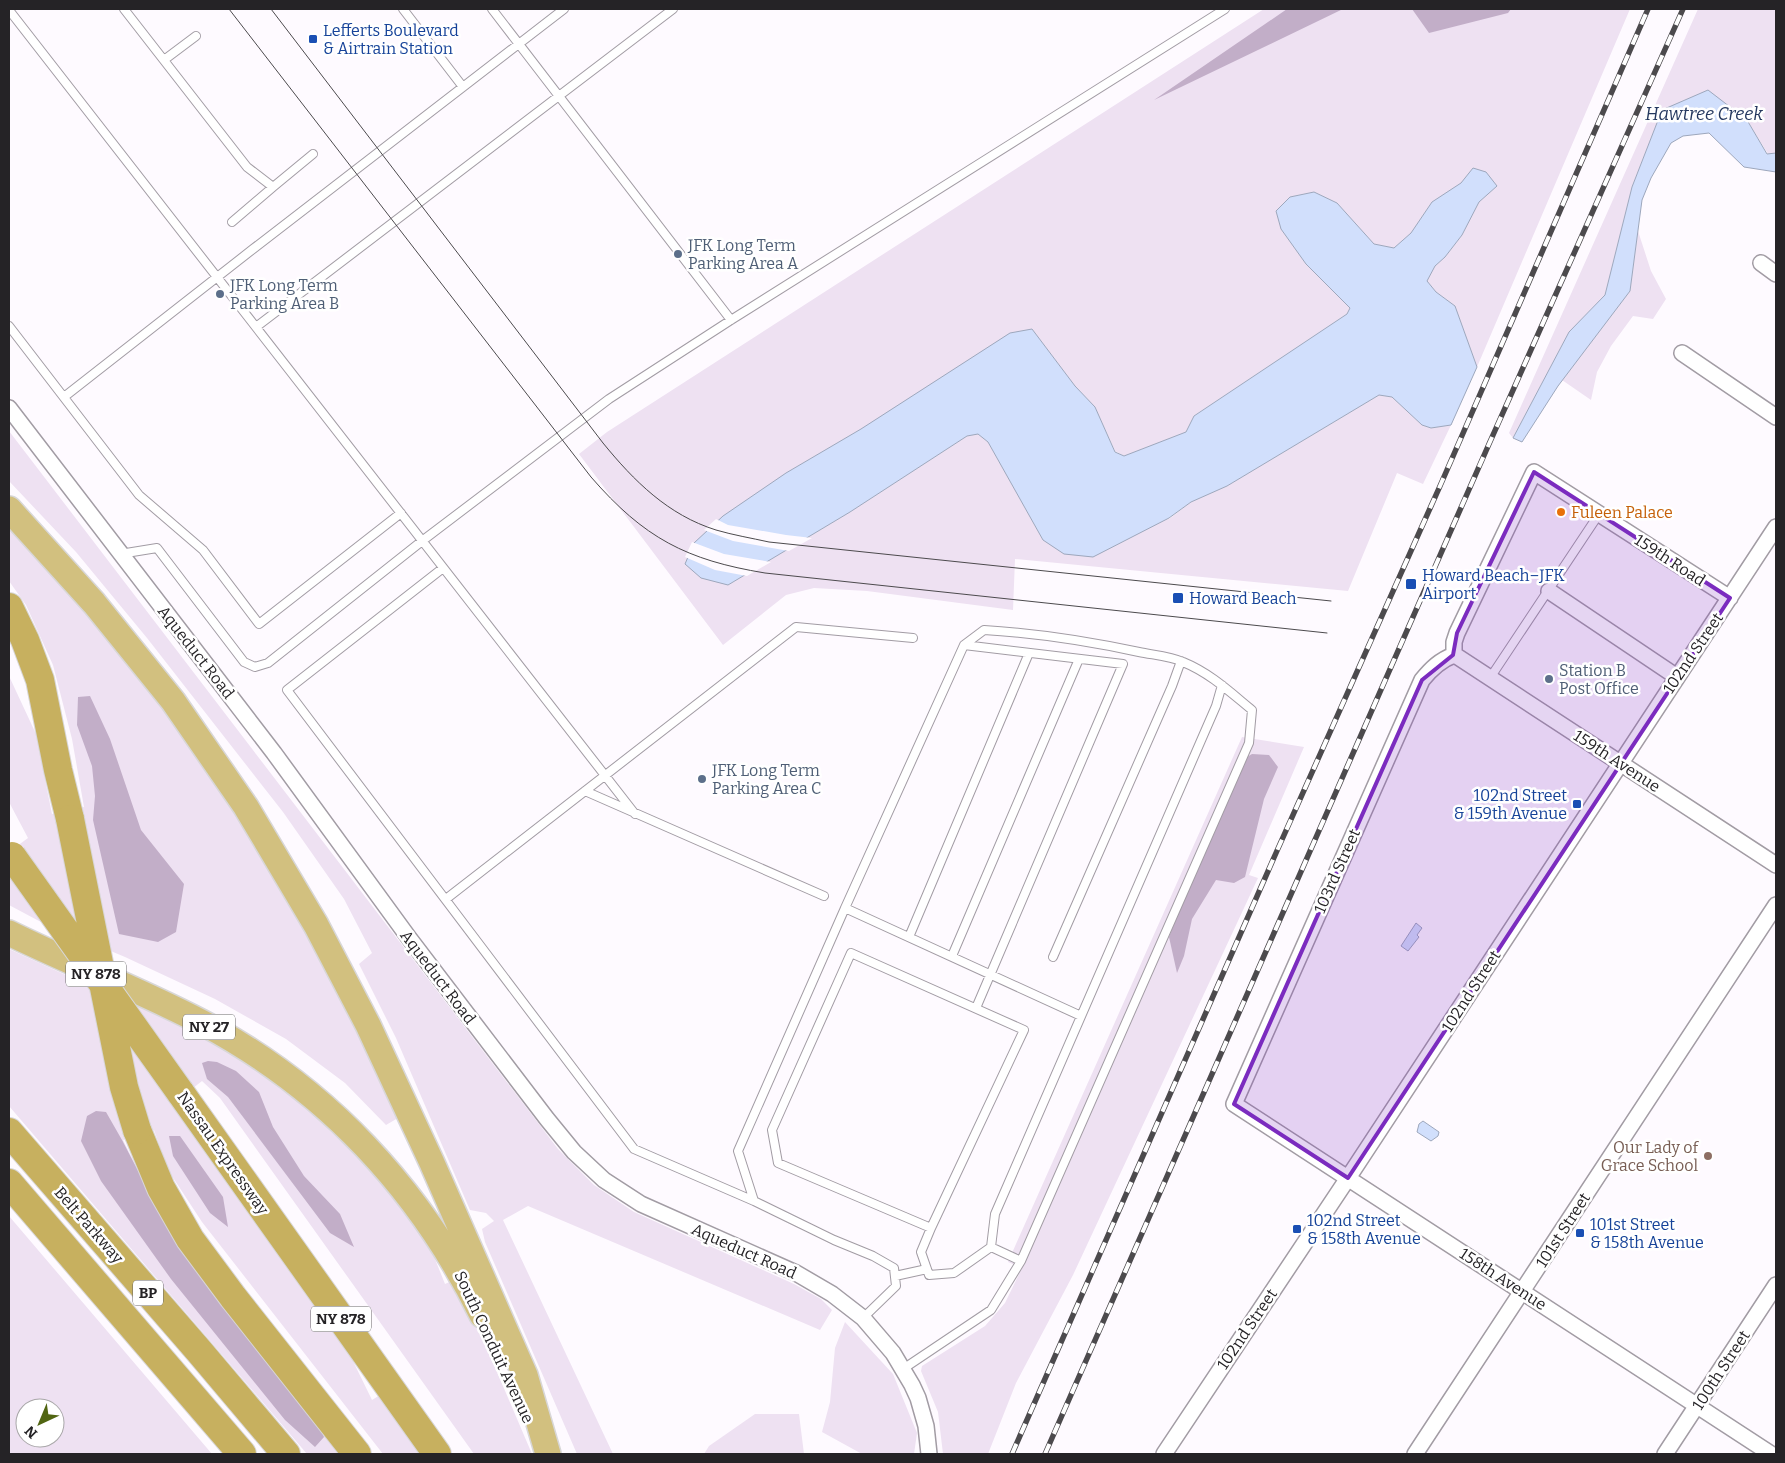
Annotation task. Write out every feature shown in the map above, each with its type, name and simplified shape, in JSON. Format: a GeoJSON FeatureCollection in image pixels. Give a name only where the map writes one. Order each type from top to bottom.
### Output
{"type":"FeatureCollection","features":[{"type":"Feature","properties":{"kind":"highway"},"geometry":{"type":"LineString","coordinates":[[9,509],[89,597],[172,702],[246,808],[312,918],[368,1025],[440,1181],[525,1375],[548,1454]]}},
{"type":"Feature","properties":{"kind":"highway"},"geometry":{"type":"LineString","coordinates":[[9,607],[25,640],[40,680],[124,1087],[137,1130],[160,1188],[190,1240],[357,1454]]}},
{"type":"Feature","properties":{"kind":"highway"},"geometry":{"type":"LineString","coordinates":[[9,650],[36,707],[58,770]]}},
{"type":"Feature","properties":{"kind":"highway","name":"Nassau Expressway"},"geometry":{"type":"LineString","coordinates":[[11,854],[437,1454]]}},
{"type":"Feature","properties":{"kind":"highway","name":"South Conduit Avenue"},"geometry":{"type":"LineString","coordinates":[[9,933],[156,1000],[231,1039],[311,1095],[360,1140],[399,1184],[432,1228],[453,1262],[487,1326],[544,1454]]}},
{"type":"Feature","properties":{"kind":"highway","name":"Belt Parkway"},"geometry":{"type":"LineString","coordinates":[[9,1132],[286,1454]]}},
{"type":"Feature","properties":{"kind":"highway","name":"Belt Parkway"},"geometry":{"type":"LineString","coordinates":[[9,1183],[242,1454]]}},
{"type":"Feature","properties":{"kind":"highway"},"geometry":{"type":"LineString","coordinates":[[178,1378],[230,1454]]}},
{"type":"Feature","properties":{"kind":"street"},"geometry":{"type":"LineString","coordinates":[[1760,264],[1776,274]]}},
{"type":"Feature","properties":{"kind":"street"},"geometry":{"type":"LineString","coordinates":[[1682,353],[1776,417]]}},
{"type":"Feature","properties":{"kind":"street","name":"Aqueduct Road"},"geometry":{"type":"LineString","coordinates":[[9,408],[274,753],[408,938],[547,1120],[574,1152],[604,1180],[641,1204],[796,1273],[832,1294],[863,1318],[883,1340],[903,1369],[918,1398],[923,1413],[929,1454]]}},
{"type":"Feature","properties":{"kind":"street","name":"159th Road"},"geometry":{"type":"LineString","coordinates":[[1456,656],[1454,642],[1457,633],[1534,472],[1730,598]]}},
{"type":"Feature","properties":{"kind":"street","name":"102nd Street"},"geometry":{"type":"LineString","coordinates":[[1164,1454],[1776,527]]}},
{"type":"Feature","properties":{"kind":"street"},"geometry":{"type":"LineString","coordinates":[[1549,591],[1677,677]]}},
{"type":"Feature","properties":{"kind":"street","name":"159th Avenue"},"geometry":{"type":"LineString","coordinates":[[1456,656],[1776,865]]}},
{"type":"Feature","properties":{"kind":"street","name":"103rd Street"},"geometry":{"type":"LineString","coordinates":[[1234,1104],[1422,680],[1440,662],[1456,656]]}},
{"type":"Feature","properties":{"kind":"street","name":"101st Street"},"geometry":{"type":"LineString","coordinates":[[1415,1454],[1776,905]]}},
{"type":"Feature","properties":{"kind":"street","name":"158th Avenue"},"geometry":{"type":"LineString","coordinates":[[1234,1104],[1771,1454]]}},
{"type":"Feature","properties":{"kind":"street","name":"100th Street"},"geometry":{"type":"LineString","coordinates":[[1665,1454],[1776,1285]]}},
{"type":"Feature","properties":{"kind":"lane"},"geometry":{"type":"LineString","coordinates":[[124,9],[247,167],[273,187]]}},
{"type":"Feature","properties":{"kind":"lane"},"geometry":{"type":"LineString","coordinates":[[403,9],[463,87]]}},
{"type":"Feature","properties":{"kind":"lane"},"geometry":{"type":"LineString","coordinates":[[492,9],[731,320]]}},
{"type":"Feature","properties":{"kind":"lane"},"geometry":{"type":"LineString","coordinates":[[64,397],[564,9]]}},
{"type":"Feature","properties":{"kind":"lane"},"geometry":{"type":"LineString","coordinates":[[256,327],[673,9]]}},
{"type":"Feature","properties":{"kind":"lane"},"geometry":{"type":"LineString","coordinates":[[120,554],[157,548],[244,662],[255,667],[268,663],[422,541],[609,398],[1225,9]]}},
{"type":"Feature","properties":{"kind":"lane"},"geometry":{"type":"LineString","coordinates":[[9,10],[635,814]]}},
{"type":"Feature","properties":{"kind":"lane"},"geometry":{"type":"LineString","coordinates":[[164,60],[196,36]]}},
{"type":"Feature","properties":{"kind":"lane"},"geometry":{"type":"LineString","coordinates":[[232,222],[314,154]]}},
{"type":"Feature","properties":{"kind":"lane"},"geometry":{"type":"LineString","coordinates":[[9,326],[139,495],[203,550],[259,624],[401,513]]}},
{"type":"Feature","properties":{"kind":"lane"},"geometry":{"type":"LineString","coordinates":[[1490,678],[1599,514]]}},
{"type":"Feature","properties":{"kind":"lane"},"geometry":{"type":"LineString","coordinates":[[443,568],[287,690],[634,1149],[754,1201],[873,1256],[894,1268],[896,1286],[863,1318]]}},
{"type":"Feature","properties":{"kind":"lane"},"geometry":{"type":"LineString","coordinates":[[446,899],[796,627],[913,638]]}},
{"type":"Feature","properties":{"kind":"lane"},"geometry":{"type":"LineString","coordinates":[[754,1201],[738,1151],[964,645],[984,630],[1007,631],[1112,646],[1181,661],[1202,671],[1252,710],[1249,744],[1021,1262],[991,1310],[903,1369]]}},
{"type":"Feature","properties":{"kind":"lane"},"geometry":{"type":"LineString","coordinates":[[964,645],[1123,664],[976,1008]]}},
{"type":"Feature","properties":{"kind":"lane"},"geometry":{"type":"LineString","coordinates":[[909,937],[1029,653]]}},
{"type":"Feature","properties":{"kind":"lane"},"geometry":{"type":"LineString","coordinates":[[952,956],[1079,659]]}},
{"type":"Feature","properties":{"kind":"lane"},"geometry":{"type":"LineString","coordinates":[[1053,957],[1172,686],[1181,661]]}},
{"type":"Feature","properties":{"kind":"lane"},"geometry":{"type":"LineString","coordinates":[[931,1228],[778,1163],[772,1130],[851,953],[1024,1030],[921,1252],[929,1274],[954,1273],[991,1247],[995,1214],[1216,706],[1222,685]]}},
{"type":"Feature","properties":{"kind":"lane"},"geometry":{"type":"LineString","coordinates":[[585,791],[824,896]]}},
{"type":"Feature","properties":{"kind":"lane"},"geometry":{"type":"LineString","coordinates":[[845,908],[1081,1016]]}},
{"type":"Feature","properties":{"kind":"lane"},"geometry":{"type":"LineString","coordinates":[[991,1247],[1021,1262]]}},
{"type":"Feature","properties":{"kind":"lane"},"geometry":{"type":"LineString","coordinates":[[894,1276],[927,1269]]}},
{"type":"Feature","properties":{"kind":"highlighted area"},"geometry":{"type":"Polygon","coordinates":[[[1534,472],[1730,598],[1348,1178],[1234,1104],[1422,680],[1453,655],[1457,633],[1534,472]]]}},
{"type":"Feature","properties":{"kind":"shaded area"},"geometry":{"type":"Polygon","coordinates":[[[1264,9],[1630,9],[1477,367],[1455,306],[1436,292],[1427,281],[1435,266],[1445,257],[1462,235],[1479,202],[1497,186],[1473,168],[1461,184],[1432,202],[1411,233],[1394,248],[1374,244],[1337,203],[1314,192],[1290,197],[1276,211],[1306,264],[1350,308],[1347,314],[1194,416],[1186,432],[1124,456],[1115,451],[1095,407],[1075,386],[1032,329],[786,473],[728,585],[850,512],[967,436],[978,434],[988,442],[1043,540],[1169,519],[1191,502],[1227,486],[1379,395],[1392,397],[1422,425],[1431,428],[1451,425],[1423,484],[1397,473],[1348,591],[1015,559],[1013,610],[867,591],[814,588],[786,595],[723,645],[579,454],[607,432],[1264,9]]]}},
{"type":"Feature","properties":{"kind":"shaded area"},"geometry":{"type":"Polygon","coordinates":[[[1287,9],[1343,9],[1154,100],[1287,9]]]}},
{"type":"Feature","properties":{"kind":"shaded area"},"geometry":{"type":"Polygon","coordinates":[[[1412,9],[1511,9],[1508,13],[1429,33],[1412,9]]]}},
{"type":"Feature","properties":{"kind":"shaded area"},"geometry":{"type":"Polygon","coordinates":[[[1698,9],[1776,9],[1776,153],[1768,154],[1747,120],[1662,110],[1632,187],[1605,295],[1569,332],[1513,438],[1509,433],[1698,9]]]}},
{"type":"Feature","properties":{"kind":"shaded area"},"geometry":{"type":"Polygon","coordinates":[[[1638,231],[1651,271],[1666,299],[1653,319],[1633,316],[1611,346],[1597,372],[1591,400],[1562,380],[1630,291],[1638,231]]]}},
{"type":"Feature","properties":{"kind":"shaded area"},"geometry":{"type":"Polygon","coordinates":[[[9,431],[558,1149],[594,1185],[634,1212],[794,1284],[821,1299],[832,1310],[820,1330],[528,1206],[503,1220],[613,1454],[577,1454],[485,1242],[482,1229],[494,1221],[486,1213],[470,1210],[396,1038],[359,964],[372,953],[344,899],[283,812],[147,638],[76,552],[9,481],[9,431]]]}},
{"type":"Feature","properties":{"kind":"shaded area"},"geometry":{"type":"Polygon","coordinates":[[[9,521],[118,648],[190,742],[270,864],[344,994],[398,1118],[386,1125],[345,1083],[286,1039],[215,999],[125,957],[39,921],[9,905],[9,852],[28,838],[9,802],[9,676],[36,734],[52,814],[84,807],[72,739],[53,665],[26,605],[9,581],[9,521]]]}},
{"type":"Feature","properties":{"kind":"shaded area"},"geometry":{"type":"Polygon","coordinates":[[[90,696],[110,739],[141,830],[184,884],[176,932],[158,942],[119,934],[93,820],[95,796],[92,766],[77,725],[78,697],[90,696]]]}},
{"type":"Feature","properties":{"kind":"shaded area"},"geometry":{"type":"Polygon","coordinates":[[[1242,737],[1304,747],[1249,875],[1258,878],[1073,1275],[1016,1383],[988,1454],[943,1454],[938,1412],[921,1371],[922,1366],[985,1326],[1005,1303],[1022,1268],[1008,1262],[1242,737]]]}},
{"type":"Feature","properties":{"kind":"shaded area"},"geometry":{"type":"Polygon","coordinates":[[[1252,754],[1269,755],[1278,767],[1264,799],[1245,877],[1234,883],[1216,880],[1192,919],[1184,956],[1177,973],[1169,937],[1210,828],[1242,760],[1252,754]]]}},
{"type":"Feature","properties":{"kind":"shaded area"},"geometry":{"type":"Polygon","coordinates":[[[9,949],[70,977],[162,1013],[203,1034],[303,1102],[362,1157],[427,1239],[445,1284],[454,1280],[470,1309],[532,1454],[474,1454],[220,1098],[202,1081],[174,1103],[227,1183],[351,1357],[372,1400],[380,1395],[424,1454],[383,1454],[202,1222],[168,1170],[154,1130],[123,1140],[160,1213],[348,1454],[307,1454],[9,1106],[9,949]]]}},
{"type":"Feature","properties":{"kind":"shaded area"},"geometry":{"type":"Polygon","coordinates":[[[208,1061],[217,1062],[236,1071],[259,1092],[273,1127],[304,1176],[340,1214],[354,1247],[330,1233],[228,1097],[207,1079],[202,1063],[208,1061]]]}},
{"type":"Feature","properties":{"kind":"shaded area"},"geometry":{"type":"Polygon","coordinates":[[[96,1111],[106,1112],[160,1213],[314,1412],[324,1437],[315,1447],[285,1420],[171,1279],[101,1181],[81,1141],[87,1116],[96,1111]]]}},
{"type":"Feature","properties":{"kind":"shaded area"},"geometry":{"type":"Polygon","coordinates":[[[169,1136],[180,1136],[223,1197],[228,1227],[210,1213],[173,1156],[169,1136]]]}},
{"type":"Feature","properties":{"kind":"shaded area"},"geometry":{"type":"Polygon","coordinates":[[[9,1216],[212,1454],[9,1454],[9,1216]]]}},
{"type":"Feature","properties":{"kind":"shaded area"},"geometry":{"type":"Polygon","coordinates":[[[845,1322],[893,1374],[917,1433],[914,1454],[862,1454],[822,1432],[830,1402],[835,1348],[845,1322]]]}},
{"type":"Feature","properties":{"kind":"shaded area"},"geometry":{"type":"Polygon","coordinates":[[[755,1414],[799,1414],[804,1454],[704,1454],[709,1446],[755,1414]]]}},
{"type":"Feature","properties":{"kind":"water","name":"Hawtree Creek"},"geometry":{"type":"Polygon","coordinates":[[[1708,90],[1747,120],[1767,154],[1776,153],[1776,172],[1744,167],[1709,133],[1683,136],[1671,143],[1651,178],[1642,200],[1630,291],[1558,386],[1522,442],[1513,438],[1569,332],[1605,295],[1632,187],[1662,110],[1708,90]]]}},
{"type":"Feature","properties":{"kind":"water"},"geometry":{"type":"Polygon","coordinates":[[[1473,168],[1486,172],[1497,186],[1479,202],[1462,235],[1445,257],[1435,266],[1427,281],[1436,292],[1455,306],[1477,367],[1451,425],[1431,428],[1422,425],[1392,397],[1379,395],[1227,486],[1191,502],[1169,518],[1093,557],[1064,554],[1043,540],[988,442],[978,434],[967,436],[850,512],[728,585],[701,578],[685,564],[694,543],[723,516],[786,473],[861,429],[1010,333],[1032,329],[1075,386],[1095,407],[1115,452],[1124,456],[1186,432],[1194,416],[1347,314],[1350,308],[1306,264],[1281,229],[1276,211],[1290,197],[1314,192],[1337,203],[1374,244],[1394,248],[1411,233],[1432,202],[1461,183],[1473,168]]]}},
{"type":"Feature","properties":{"kind":"water"},"geometry":{"type":"Polygon","coordinates":[[[1416,923],[1422,928],[1417,935],[1419,937],[1408,951],[1401,946],[1416,923]]]}},
{"type":"Feature","properties":{"kind":"water"},"geometry":{"type":"Polygon","coordinates":[[[1423,1121],[1439,1132],[1438,1136],[1431,1141],[1417,1132],[1419,1124],[1423,1121]]]}},
{"type":"Feature","properties":{"kind":"pier"},"geometry":{"type":"Polygon","coordinates":[[[716,519],[728,525],[812,538],[789,551],[733,541],[704,530],[716,519]]]}},
{"type":"Feature","properties":{"kind":"pier"},"geometry":{"type":"Polygon","coordinates":[[[692,542],[724,554],[771,562],[747,576],[715,570],[685,557],[692,542]]]}},
{"type":"Feature","properties":{"kind":"tram line"},"geometry":{"type":"LineString","coordinates":[[229,9],[591,477],[629,516],[668,543],[712,561],[765,573],[1327,633]]}},
{"type":"Feature","properties":{"kind":"tram line"},"geometry":{"type":"LineString","coordinates":[[271,9],[603,443],[627,471],[653,495],[682,515],[716,530],[769,542],[1331,601]]}},
{"type":"Feature","properties":{"kind":"railway"},"geometry":{"type":"LineString","coordinates":[[1012,1454],[1276,853],[1440,486],[1648,9]]}},
{"type":"Feature","properties":{"kind":"railway"},"geometry":{"type":"LineString","coordinates":[[1045,1454],[1489,444],[1683,9]]}},
{"type":"Feature","properties":{"kind":"place","name":"Lefferts Boulevard & Airtrain Station"},"geometry":{"type":"Point","coordinates":[313,39]}},
{"type":"Feature","properties":{"kind":"place","name":"JFK Long Term Parking Area A"},"geometry":{"type":"Point","coordinates":[678,254]}},
{"type":"Feature","properties":{"kind":"place","name":"JFK Long Term Parking Area B"},"geometry":{"type":"Point","coordinates":[220,294]}},
{"type":"Feature","properties":{"kind":"place","name":"Fuleen Palace"},"geometry":{"type":"Point","coordinates":[1561,512]}},
{"type":"Feature","properties":{"kind":"place","name":"Howard Beach–JFK Airport"},"geometry":{"type":"Point","coordinates":[1411,584]}},
{"type":"Feature","properties":{"kind":"place","name":"Howard Beach"},"geometry":{"type":"Point","coordinates":[1178,598]}},
{"type":"Feature","properties":{"kind":"place","name":"Station B Post Office"},"geometry":{"type":"Point","coordinates":[1549,679]}},
{"type":"Feature","properties":{"kind":"place","name":"JFK Long Term Parking Area C"},"geometry":{"type":"Point","coordinates":[702,779]}},
{"type":"Feature","properties":{"kind":"place","name":"102nd Street & 159th Avenue"},"geometry":{"type":"Point","coordinates":[1577,804]}},
{"type":"Feature","properties":{"kind":"place","name":"Our Lady of Grace School"},"geometry":{"type":"Point","coordinates":[1708,1156]}},
{"type":"Feature","properties":{"kind":"place","name":"102nd Street & 158th Avenue"},"geometry":{"type":"Point","coordinates":[1297,1229]}},
{"type":"Feature","properties":{"kind":"place","name":"101st Street & 158th Avenue"},"geometry":{"type":"Point","coordinates":[1580,1233]}}]}
